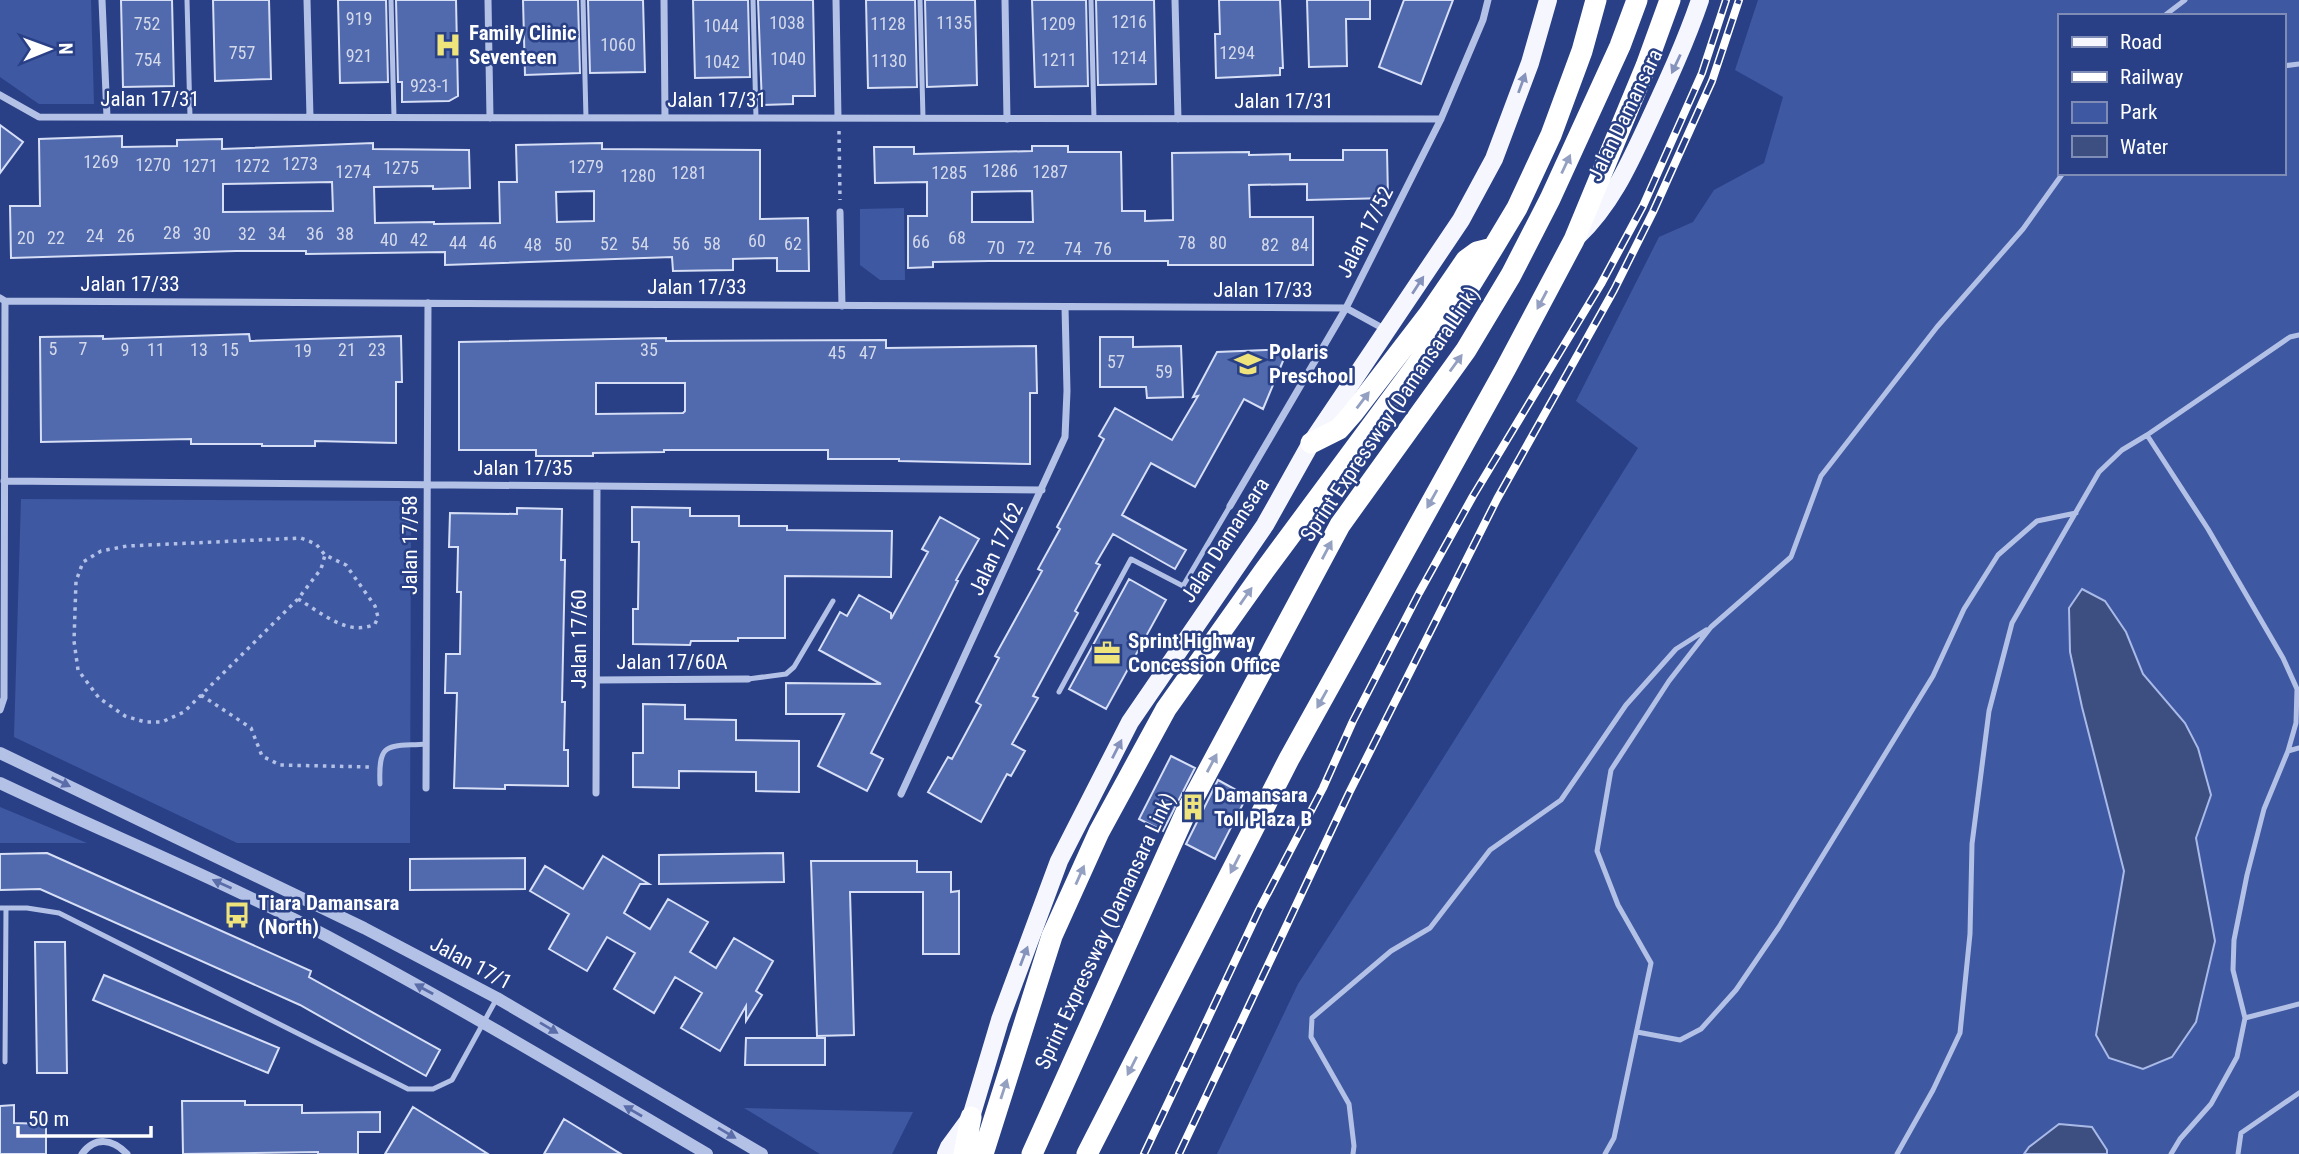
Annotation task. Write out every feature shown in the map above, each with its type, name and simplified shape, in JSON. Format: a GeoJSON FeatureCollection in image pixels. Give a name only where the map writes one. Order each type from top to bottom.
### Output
{"type":"FeatureCollection","features":[{"type":"Feature","properties":{"kind":"highway"},"geometry":{"type":"LineString","coordinates":[[983,1154],[1052,936],[1099,832],[1166,709],[1264,571],[1444,328],[1517,208],[1551,135],[1582,51],[1596,0]]}},
{"type":"Feature","properties":{"kind":"highway","name":"Sprint Expressway (Damansara Link)"},"geometry":{"type":"LineString","coordinates":[[1032,1154],[1185,812],[1340,525],[1466,350],[1511,275],[1550,199],[1637,0]]}},
{"type":"Feature","properties":{"kind":"highway"},"geometry":{"type":"LineString","coordinates":[[1087,1154],[1289,759],[1574,240],[1646,66],[1670,0]]}},
{"type":"Feature","properties":{"kind":"highway"},"geometry":{"type":"LineString","coordinates":[[1311,443],[1339,429],[1353,413],[1429,314],[1466,260],[1477,252],[1493,248]]}},
{"type":"Feature","properties":{"kind":"highway"},"geometry":{"type":"LineString","coordinates":[[964,1154],[971,1117]]}},
{"type":"Feature","properties":{"kind":"main road","name":"Jalan Damansara"},"geometry":{"type":"LineString","coordinates":[[946,1154],[971,1117],[1000,1020],[1059,861],[1130,722],[1265,525],[1311,443],[1461,220],[1494,159],[1530,63],[1548,0]]}},
{"type":"Feature","properties":{"kind":"main road","name":"Jalan Damansara"},"geometry":{"type":"LineString","coordinates":[[1574,240],[1596,219],[1623,177],[1683,47],[1700,0]]}},
{"type":"Feature","properties":{"kind":"street"},"geometry":{"type":"LineString","coordinates":[[102,0],[107,117]]}},
{"type":"Feature","properties":{"kind":"street"},"geometry":{"type":"LineString","coordinates":[[307,0],[310,117]]}},
{"type":"Feature","properties":{"kind":"street"},"geometry":{"type":"LineString","coordinates":[[488,0],[490,118]]}},
{"type":"Feature","properties":{"kind":"street"},"geometry":{"type":"LineString","coordinates":[[664,0],[665,118]]}},
{"type":"Feature","properties":{"kind":"street"},"geometry":{"type":"LineString","coordinates":[[836,0],[838,118]]}},
{"type":"Feature","properties":{"kind":"street"},"geometry":{"type":"LineString","coordinates":[[1005,0],[1007,118]]}},
{"type":"Feature","properties":{"kind":"street"},"geometry":{"type":"LineString","coordinates":[[1175,0],[1178,119]]}},
{"type":"Feature","properties":{"kind":"street","name":"Jalan 17/52"},"geometry":{"type":"LineString","coordinates":[[1230,506],[1346,308],[1441,119],[1483,20],[1488,0]]}},
{"type":"Feature","properties":{"kind":"street","name":"Jalan 17/31"},"geometry":{"type":"LineString","coordinates":[[0,95],[39,117],[1441,119]]}},
{"type":"Feature","properties":{"kind":"street"},"geometry":{"type":"LineString","coordinates":[[840,212],[842,306]]}},
{"type":"Feature","properties":{"kind":"street"},"geometry":{"type":"LineString","coordinates":[[0,710],[4,481],[3,299]]}},
{"type":"Feature","properties":{"kind":"street","name":"Jalan 17/33"},"geometry":{"type":"LineString","coordinates":[[3,299],[1346,308],[1388,331]]}},
{"type":"Feature","properties":{"kind":"street","name":"Jalan 17/58"},"geometry":{"type":"LineString","coordinates":[[426,788],[428,303]]}},
{"type":"Feature","properties":{"kind":"street","name":"Jalan 17/62"},"geometry":{"type":"LineString","coordinates":[[901,794],[1065,437],[1068,391],[1065,307]]}},
{"type":"Feature","properties":{"kind":"street","name":"Jalan 17/35"},"geometry":{"type":"LineString","coordinates":[[4,481],[1042,490]]}},
{"type":"Feature","properties":{"kind":"street","name":"Jalan 17/60"},"geometry":{"type":"LineString","coordinates":[[596,793],[597,486]]}},
{"type":"Feature","properties":{"kind":"street","name":"Jalan 17/60A"},"geometry":{"type":"LineString","coordinates":[[597,680],[748,679]]}},
{"type":"Feature","properties":{"kind":"street","name":"Jalan 17/1"},"geometry":{"type":"LineString","coordinates":[[0,753],[364,928],[497,998],[762,1154]]}},
{"type":"Feature","properties":{"kind":"street"},"geometry":{"type":"LineString","coordinates":[[0,783],[100,831],[240,892],[348,947],[706,1154]]}},
{"type":"Feature","properties":{"kind":"street"},"geometry":{"type":"LineString","coordinates":[[82,1154],[97,1142],[111,1141],[127,1154]]}},
{"type":"Feature","properties":{"kind":"lane"},"geometry":{"type":"LineString","coordinates":[[187,0],[190,117]]}},
{"type":"Feature","properties":{"kind":"lane"},"geometry":{"type":"LineString","coordinates":[[391,0],[394,117]]}},
{"type":"Feature","properties":{"kind":"lane"},"geometry":{"type":"LineString","coordinates":[[583,0],[586,118]]}},
{"type":"Feature","properties":{"kind":"lane"},"geometry":{"type":"LineString","coordinates":[[753,0],[756,118]]}},
{"type":"Feature","properties":{"kind":"lane"},"geometry":{"type":"LineString","coordinates":[[920,0],[923,118]]}},
{"type":"Feature","properties":{"kind":"lane"},"geometry":{"type":"LineString","coordinates":[[1091,0],[1094,118]]}},
{"type":"Feature","properties":{"kind":"lane"},"geometry":{"type":"LineString","coordinates":[[2167,14],[2185,0]]}},
{"type":"Feature","properties":{"kind":"lane"},"geometry":{"type":"LineString","coordinates":[[1353,1154],[1349,1104],[1311,1037],[1312,1018],[1391,951],[1430,928],[1490,850],[1561,800],[1626,705],[1676,649],[1711,627],[1791,557],[1821,477],[1937,327],[2023,229],[2062,175]]}},
{"type":"Feature","properties":{"kind":"lane"},"geometry":{"type":"LineString","coordinates":[[1897,1154],[1933,1090],[1960,1033],[1970,934],[1972,844],[1985,738],[1989,711],[2012,623],[2099,472],[2122,450],[2290,337],[2299,335]]}},
{"type":"Feature","properties":{"kind":"lane"},"geometry":{"type":"LineString","coordinates":[[2147,435],[2208,529],[2283,658],[2297,689],[2296,723],[2288,751],[2264,809],[2234,940],[2233,970],[2245,1018],[2237,1057],[2211,1104],[2180,1139],[2171,1154]]}},
{"type":"Feature","properties":{"kind":"lane"},"geometry":{"type":"LineString","coordinates":[[1059,692],[1131,559],[1183,586],[1230,506]]}},
{"type":"Feature","properties":{"kind":"lane"},"geometry":{"type":"LineString","coordinates":[[1637,1032],[1681,1040],[1701,1029],[1736,990],[1779,927],[1837,828],[1926,687],[1964,609],[1997,555],[2037,521],[2076,513]]}},
{"type":"Feature","properties":{"kind":"lane"},"geometry":{"type":"LineString","coordinates":[[748,679],[786,674],[794,667],[833,601]]}},
{"type":"Feature","properties":{"kind":"lane"},"geometry":{"type":"LineString","coordinates":[[1605,1154],[1614,1138],[1651,962],[1618,905],[1597,851],[1611,770],[1669,681],[1711,627]]}},
{"type":"Feature","properties":{"kind":"lane"},"geometry":{"type":"LineString","coordinates":[[380,784],[382,752],[387,748],[426,744]]}},
{"type":"Feature","properties":{"kind":"lane"},"geometry":{"type":"LineString","coordinates":[[2288,751],[2299,748]]}},
{"type":"Feature","properties":{"kind":"lane"},"geometry":{"type":"LineString","coordinates":[[5,1062],[3,908],[27,908],[59,913],[408,1089],[433,1089],[452,1080],[497,998]]}},
{"type":"Feature","properties":{"kind":"lane"},"geometry":{"type":"LineString","coordinates":[[2245,1018],[2299,1004]]}},
{"type":"Feature","properties":{"kind":"lane"},"geometry":{"type":"LineString","coordinates":[[2238,1154],[2241,1133],[2299,1093]]}},
{"type":"Feature","properties":{"kind":"path"},"geometry":{"type":"LineString","coordinates":[[838,118],[840,212]]}},
{"type":"Feature","properties":{"kind":"path"},"geometry":{"type":"LineString","coordinates":[[298,599],[351,628],[364,629],[376,624],[378,617],[375,606],[346,565],[325,555],[316,544],[301,538],[127,547],[101,551],[83,562],[76,581],[75,650],[78,670],[99,698],[125,716],[145,722],[162,722],[184,712],[298,599],[321,569],[325,555]]}},
{"type":"Feature","properties":{"kind":"path"},"geometry":{"type":"LineString","coordinates":[[201,695],[251,728],[262,757],[280,765],[379,767]]}},
{"type":"Feature","properties":{"kind":"green space"},"geometry":{"type":"Polygon","coordinates":[[[0,0],[91,0],[94,104],[39,104],[0,77],[0,0]]]}},
{"type":"Feature","properties":{"kind":"green space"},"geometry":{"type":"Polygon","coordinates":[[[1758,0],[2299,0],[2299,1154],[1217,1154],[1298,984],[1638,448],[1576,401],[1659,237],[1693,222],[1714,190],[1764,163],[1783,97],[1735,70],[1758,0]]]}},
{"type":"Feature","properties":{"kind":"green space"},"geometry":{"type":"Polygon","coordinates":[[[904,208],[905,280],[880,280],[860,265],[860,209],[904,208]]]}},
{"type":"Feature","properties":{"kind":"green space"},"geometry":{"type":"Polygon","coordinates":[[[21,499],[411,501],[410,843],[237,843],[14,737],[21,499]]]}},
{"type":"Feature","properties":{"kind":"green space"},"geometry":{"type":"Polygon","coordinates":[[[0,807],[87,843],[0,843],[0,807]]]}},
{"type":"Feature","properties":{"kind":"green space"},"geometry":{"type":"Polygon","coordinates":[[[744,1108],[913,1112],[892,1154],[820,1154],[744,1108]]]}},
{"type":"Feature","properties":{"kind":"water"},"geometry":{"type":"Polygon","coordinates":[[[2082,589],[2105,601],[2126,632],[2143,674],[2185,723],[2198,748],[2211,795],[2196,838],[2215,941],[2196,1022],[2172,1057],[2143,1069],[2109,1058],[2096,1035],[2124,871],[2070,652],[2069,608],[2082,589]]]}},
{"type":"Feature","properties":{"kind":"water"},"geometry":{"type":"Polygon","coordinates":[[[2059,1124],[2092,1127],[2107,1154],[2024,1154],[2059,1124]]]}},
{"type":"Feature","properties":{"kind":"building"},"geometry":{"type":"Polygon","coordinates":[[[121,0],[172,0],[174,86],[123,87],[121,0]]]}},
{"type":"Feature","properties":{"kind":"building"},"geometry":{"type":"Polygon","coordinates":[[[213,0],[269,0],[271,79],[215,81],[213,0]]]}},
{"type":"Feature","properties":{"kind":"building"},"geometry":{"type":"Polygon","coordinates":[[[338,0],[386,0],[388,82],[340,83],[338,0]]]}},
{"type":"Feature","properties":{"kind":"building"},"geometry":{"type":"Polygon","coordinates":[[[396,0],[456,0],[458,96],[449,101],[402,102],[402,82],[398,82],[396,0]]]}},
{"type":"Feature","properties":{"kind":"building"},"geometry":{"type":"Polygon","coordinates":[[[523,0],[578,0],[580,73],[525,75],[523,0]]]}},
{"type":"Feature","properties":{"kind":"building"},"geometry":{"type":"Polygon","coordinates":[[[588,0],[643,0],[645,72],[590,73],[588,0]]]}},
{"type":"Feature","properties":{"kind":"building"},"geometry":{"type":"Polygon","coordinates":[[[693,0],[748,0],[750,77],[695,78],[693,0]]]}},
{"type":"Feature","properties":{"kind":"building"},"geometry":{"type":"Polygon","coordinates":[[[758,0],[813,0],[815,96],[793,96],[793,104],[762,105],[758,0]]]}},
{"type":"Feature","properties":{"kind":"building"},"geometry":{"type":"Polygon","coordinates":[[[866,0],[915,0],[917,87],[868,88],[866,0]]]}},
{"type":"Feature","properties":{"kind":"building"},"geometry":{"type":"Polygon","coordinates":[[[925,0],[975,0],[977,85],[927,87],[925,0]]]}},
{"type":"Feature","properties":{"kind":"building"},"geometry":{"type":"Polygon","coordinates":[[[1032,0],[1086,0],[1088,86],[1035,87],[1032,0]]]}},
{"type":"Feature","properties":{"kind":"building"},"geometry":{"type":"Polygon","coordinates":[[[1096,0],[1154,0],[1156,84],[1098,85],[1096,0]]]}},
{"type":"Feature","properties":{"kind":"building"},"geometry":{"type":"Polygon","coordinates":[[[1219,0],[1280,0],[1283,68],[1280,68],[1280,75],[1216,78],[1215,34],[1220,34],[1219,0]]]}},
{"type":"Feature","properties":{"kind":"building"},"geometry":{"type":"Polygon","coordinates":[[[1307,0],[1370,0],[1370,19],[1346,19],[1347,66],[1309,67],[1307,0]]]}},
{"type":"Feature","properties":{"kind":"building"},"geometry":{"type":"Polygon","coordinates":[[[1404,0],[1453,0],[1421,84],[1379,67],[1404,0]]]}},
{"type":"Feature","properties":{"kind":"building"},"geometry":{"type":"Polygon","coordinates":[[[0,125],[23,142],[0,173],[0,125]]]}},
{"type":"Feature","properties":{"kind":"building"},"geometry":{"type":"Polygon","coordinates":[[[122,136],[122,147],[177,146],[177,140],[222,139],[222,149],[373,143],[373,149],[469,150],[470,188],[374,187],[375,223],[434,224],[500,223],[499,182],[517,182],[516,145],[602,143],[602,149],[760,150],[760,219],[808,218],[809,271],[777,271],[777,258],[733,259],[733,270],[673,271],[672,257],[445,265],[445,252],[306,254],[306,251],[236,251],[11,258],[10,206],[40,206],[39,139],[122,136]],[[332,182],[223,184],[223,212],[333,211],[332,182]],[[594,191],[556,192],[557,222],[594,221],[594,191]]]}},
{"type":"Feature","properties":{"kind":"building"},"geometry":{"type":"Polygon","coordinates":[[[1032,146],[1068,146],[1068,152],[1121,152],[1122,211],[1145,211],[1145,221],[1173,220],[1172,153],[1249,152],[1249,155],[1290,154],[1290,160],[1343,160],[1343,150],[1387,150],[1388,198],[1307,200],[1307,184],[1249,185],[1250,217],[1313,217],[1313,265],[1168,265],[1168,261],[989,261],[933,262],[933,267],[908,268],[908,216],[927,216],[927,182],[875,183],[874,147],[914,147],[914,154],[1032,151],[1032,146]],[[1032,191],[972,192],[972,222],[1033,222],[1032,191]]]}},
{"type":"Feature","properties":{"kind":"building"},"geometry":{"type":"Polygon","coordinates":[[[249,334],[250,341],[401,336],[402,382],[396,382],[396,443],[315,441],[315,446],[262,446],[191,444],[191,439],[41,442],[40,337],[103,336],[103,339],[249,334]]]}},
{"type":"Feature","properties":{"kind":"building"},"geometry":{"type":"Polygon","coordinates":[[[1100,337],[1133,337],[1133,347],[1181,346],[1183,397],[1147,398],[1146,387],[1100,387],[1100,337]]]}},
{"type":"Feature","properties":{"kind":"building"},"geometry":{"type":"Polygon","coordinates":[[[666,338],[666,341],[886,340],[886,348],[1036,346],[1037,393],[1030,393],[1030,464],[828,459],[828,450],[664,450],[593,453],[593,456],[536,456],[536,450],[459,450],[459,342],[666,338]],[[596,383],[596,414],[683,413],[685,383],[596,383]]]}},
{"type":"Feature","properties":{"kind":"building"},"geometry":{"type":"Polygon","coordinates":[[[1288,349],[1263,409],[1244,399],[1195,487],[1151,463],[1122,515],[1186,550],[1175,569],[1113,534],[1096,563],[1100,565],[1075,611],[1078,613],[1033,696],[1038,698],[1012,744],[1025,751],[1011,776],[1007,774],[981,822],[928,792],[948,757],[952,759],[981,705],[976,702],[999,658],[995,656],[1042,571],[1038,569],[1104,439],[1099,436],[1115,408],[1172,440],[1198,396],[1193,397],[1217,352],[1288,349]]]}},
{"type":"Feature","properties":{"kind":"building"},"geometry":{"type":"Polygon","coordinates":[[[632,507],[690,508],[690,516],[739,516],[739,526],[787,526],[787,530],[892,531],[891,577],[785,576],[785,638],[691,641],[690,645],[633,644],[633,609],[638,609],[639,542],[632,542],[632,507]]]}},
{"type":"Feature","properties":{"kind":"building"},"geometry":{"type":"Polygon","coordinates":[[[517,508],[562,509],[561,560],[565,560],[562,702],[565,702],[564,750],[568,750],[568,786],[505,785],[505,789],[454,788],[457,693],[445,693],[446,654],[460,654],[461,592],[457,592],[458,547],[449,547],[450,513],[517,514],[517,508]]]}},
{"type":"Feature","properties":{"kind":"building"},"geometry":{"type":"Polygon","coordinates":[[[940,517],[979,539],[871,753],[883,759],[867,791],[818,766],[844,714],[786,714],[786,683],[881,684],[819,650],[840,612],[847,616],[859,595],[891,613],[891,619],[928,552],[922,549],[940,517]]]}},
{"type":"Feature","properties":{"kind":"building"},"geometry":{"type":"Polygon","coordinates":[[[1129,579],[1166,600],[1106,709],[1069,689],[1129,579]]]}},
{"type":"Feature","properties":{"kind":"building"},"geometry":{"type":"Polygon","coordinates":[[[643,704],[685,705],[685,719],[736,720],[736,740],[799,741],[799,792],[756,791],[756,772],[679,771],[679,788],[633,787],[633,753],[643,753],[643,704]]]}},
{"type":"Feature","properties":{"kind":"building"},"geometry":{"type":"Polygon","coordinates":[[[1171,756],[1195,768],[1163,831],[1139,819],[1171,756]]]}},
{"type":"Feature","properties":{"kind":"building"},"geometry":{"type":"Polygon","coordinates":[[[1218,780],[1247,796],[1215,859],[1186,844],[1218,780]]]}},
{"type":"Feature","properties":{"kind":"building"},"geometry":{"type":"Polygon","coordinates":[[[47,853],[311,971],[309,977],[440,1050],[426,1076],[300,1005],[40,889],[0,890],[0,854],[47,853]]]}},
{"type":"Feature","properties":{"kind":"building"},"geometry":{"type":"Polygon","coordinates":[[[783,853],[784,882],[659,884],[659,855],[783,853]]]}},
{"type":"Feature","properties":{"kind":"building"},"geometry":{"type":"Polygon","coordinates":[[[603,856],[649,884],[640,884],[624,913],[650,929],[668,899],[708,922],[690,952],[716,968],[734,938],[773,961],[756,991],[762,995],[746,1021],[746,1006],[720,1051],[681,1028],[702,993],[675,977],[654,1013],[614,989],[635,953],[607,937],[587,971],[549,949],[569,914],[530,891],[545,866],[583,889],[603,856]]]}},
{"type":"Feature","properties":{"kind":"building"},"geometry":{"type":"Polygon","coordinates":[[[525,858],[525,889],[410,890],[410,859],[525,858]]]}},
{"type":"Feature","properties":{"kind":"building"},"geometry":{"type":"Polygon","coordinates":[[[811,861],[917,861],[917,872],[951,872],[951,892],[959,891],[959,954],[923,954],[923,892],[850,892],[854,1035],[817,1036],[811,861]]]}},
{"type":"Feature","properties":{"kind":"building"},"geometry":{"type":"Polygon","coordinates":[[[35,942],[65,942],[67,1073],[37,1073],[35,942]]]}},
{"type":"Feature","properties":{"kind":"building"},"geometry":{"type":"Polygon","coordinates":[[[104,975],[279,1048],[268,1073],[93,1000],[104,975]]]}},
{"type":"Feature","properties":{"kind":"building"},"geometry":{"type":"Polygon","coordinates":[[[746,1038],[825,1038],[825,1065],[745,1065],[746,1038]]]}},
{"type":"Feature","properties":{"kind":"building"},"geometry":{"type":"Polygon","coordinates":[[[182,1101],[302,1105],[302,1113],[380,1112],[380,1132],[358,1132],[358,1154],[183,1154],[182,1101]]]}},
{"type":"Feature","properties":{"kind":"building"},"geometry":{"type":"Polygon","coordinates":[[[14,1105],[14,1123],[46,1124],[46,1154],[0,1154],[0,1106],[14,1105]]]}},
{"type":"Feature","properties":{"kind":"building"},"geometry":{"type":"Polygon","coordinates":[[[413,1107],[455,1133],[488,1154],[385,1154],[413,1107]]]}},
{"type":"Feature","properties":{"kind":"building"},"geometry":{"type":"Polygon","coordinates":[[[564,1119],[621,1154],[544,1154],[564,1119]]]}},
{"type":"Feature","properties":{"kind":"railway"},"geometry":{"type":"LineString","coordinates":[[1144,1154],[1259,910],[1323,788],[1353,721],[1419,593],[1473,496],[1601,284],[1643,206],[1702,73],[1726,0]]}},
{"type":"Feature","properties":{"kind":"railway"},"geometry":{"type":"LineString","coordinates":[[1179,1154],[1349,793],[1497,499],[1614,290],[1653,212],[1712,81],[1739,0]]}},
{"type":"Feature","properties":{"kind":"place","name":"Family Clinic Seventeen"},"geometry":{"type":"Point","coordinates":[448,45]}},
{"type":"Feature","properties":{"kind":"place","name":"Polaris Preschool"},"geometry":{"type":"Point","coordinates":[1248,364]}},
{"type":"Feature","properties":{"kind":"place","name":"Sprint Highway Concession Office"},"geometry":{"type":"Point","coordinates":[1107,653]}},
{"type":"Feature","properties":{"kind":"place","name":"Damansara Toll Plaza B"},"geometry":{"type":"Point","coordinates":[1193,807]}},
{"type":"Feature","properties":{"kind":"place","name":"Tiara Damansara (North)"},"geometry":{"type":"Point","coordinates":[237,915]}}]}
